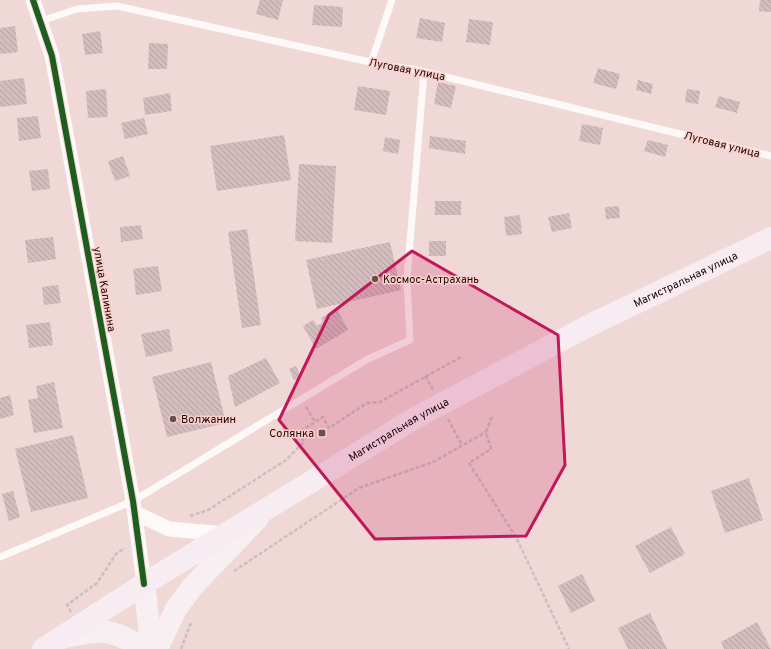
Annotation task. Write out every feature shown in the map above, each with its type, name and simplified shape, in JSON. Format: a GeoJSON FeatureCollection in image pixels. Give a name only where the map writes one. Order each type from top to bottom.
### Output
{"type":"FeatureCollection","features":[{"type":"Feature","properties":{"kind":"highway","name":"Магистральная улица"},"geometry":{"type":"LineString","coordinates":[[43,649],[144,584],[264,512],[415,418],[588,326],[771,238]]}},
{"type":"Feature","properties":{"kind":"main road"},"geometry":{"type":"LineString","coordinates":[[157,649],[176,609],[193,586],[264,512]]}},
{"type":"Feature","properties":{"kind":"main road"},"geometry":{"type":"LineString","coordinates":[[144,584],[152,649]]}},
{"type":"Feature","properties":{"kind":"main road"},"geometry":{"type":"LineString","coordinates":[[61,638],[94,631],[112,632],[129,639],[143,649]]}},
{"type":"Feature","properties":{"kind":"street","name":"улица Калинина"},"geometry":{"type":"LineString","coordinates":[[33,0],[54,64],[134,507],[144,584]]}},
{"type":"Feature","properties":{"kind":"street"},"geometry":{"type":"LineString","coordinates":[[134,507],[169,529],[226,534]]}},
{"type":"Feature","properties":{"kind":"lane"},"geometry":{"type":"LineString","coordinates":[[371,63],[392,0]]}},
{"type":"Feature","properties":{"kind":"lane","name":"Луговая улица"},"geometry":{"type":"LineString","coordinates":[[41,21],[77,9],[117,3],[371,63],[424,72],[771,156]]}},
{"type":"Feature","properties":{"kind":"lane"},"geometry":{"type":"LineString","coordinates":[[0,557],[134,507],[301,399],[366,360],[410,340],[407,278],[424,72]]}},
{"type":"Feature","properties":{"kind":"path"},"geometry":{"type":"LineString","coordinates":[[304,442],[299,432],[323,417],[329,428],[367,402],[380,402],[461,356]]}},
{"type":"Feature","properties":{"kind":"path"},"geometry":{"type":"LineString","coordinates":[[301,399],[315,422]]}},
{"type":"Feature","properties":{"kind":"path"},"geometry":{"type":"LineString","coordinates":[[492,417],[486,432],[491,449],[469,463],[516,537],[568,649]]}},
{"type":"Feature","properties":{"kind":"path"},"geometry":{"type":"LineString","coordinates":[[233,571],[359,488],[433,462],[486,432]]}},
{"type":"Feature","properties":{"kind":"path"},"geometry":{"type":"LineString","coordinates":[[181,649],[192,620]]}},
{"type":"Feature","properties":{"kind":"highlighted area"},"geometry":{"type":"Polygon","coordinates":[[[412,251],[558,335],[565,465],[526,536],[375,539],[279,420],[329,315],[412,251]]]}},
{"type":"Feature","properties":{"kind":"building"},"geometry":{"type":"Polygon","coordinates":[[[260,0],[283,0],[278,20],[256,14],[260,0]]]}},
{"type":"Feature","properties":{"kind":"building"},"geometry":{"type":"Polygon","coordinates":[[[760,0],[771,0],[771,12],[759,11],[760,0]]]}},
{"type":"Feature","properties":{"kind":"building"},"geometry":{"type":"Polygon","coordinates":[[[314,5],[343,7],[342,27],[312,25],[314,5]]]}},
{"type":"Feature","properties":{"kind":"building"},"geometry":{"type":"Polygon","coordinates":[[[420,18],[445,23],[442,42],[416,38],[420,18]]]}},
{"type":"Feature","properties":{"kind":"building"},"geometry":{"type":"Polygon","coordinates":[[[469,19],[493,22],[490,45],[466,42],[469,19]]]}},
{"type":"Feature","properties":{"kind":"building"},"geometry":{"type":"Polygon","coordinates":[[[15,26],[18,52],[0,54],[0,28],[15,26]]]}},
{"type":"Feature","properties":{"kind":"building"},"geometry":{"type":"Polygon","coordinates":[[[100,31],[103,53],[85,55],[82,34],[100,31]]]}},
{"type":"Feature","properties":{"kind":"building"},"geometry":{"type":"Polygon","coordinates":[[[149,43],[168,44],[167,69],[148,69],[149,43]]]}},
{"type":"Feature","properties":{"kind":"building"},"geometry":{"type":"Polygon","coordinates":[[[598,68],[620,74],[616,89],[593,83],[598,68]]]}},
{"type":"Feature","properties":{"kind":"building"},"geometry":{"type":"Polygon","coordinates":[[[24,78],[27,104],[0,107],[0,81],[24,78]]]}},
{"type":"Feature","properties":{"kind":"building"},"geometry":{"type":"Polygon","coordinates":[[[638,80],[653,84],[651,94],[636,90],[638,80]]]}},
{"type":"Feature","properties":{"kind":"building"},"geometry":{"type":"Polygon","coordinates":[[[438,82],[456,86],[451,108],[434,104],[438,82]]]}},
{"type":"Feature","properties":{"kind":"building"},"geometry":{"type":"Polygon","coordinates":[[[358,86],[390,91],[386,115],[354,110],[358,86]]]}},
{"type":"Feature","properties":{"kind":"building"},"geometry":{"type":"Polygon","coordinates":[[[106,89],[108,117],[88,118],[86,91],[106,89]]]}},
{"type":"Feature","properties":{"kind":"building"},"geometry":{"type":"Polygon","coordinates":[[[687,89],[700,91],[698,104],[685,102],[687,89]]]}},
{"type":"Feature","properties":{"kind":"building"},"geometry":{"type":"Polygon","coordinates":[[[170,93],[172,111],[145,115],[143,98],[170,93]]]}},
{"type":"Feature","properties":{"kind":"building"},"geometry":{"type":"Polygon","coordinates":[[[719,96],[740,102],[737,113],[715,107],[719,96]]]}},
{"type":"Feature","properties":{"kind":"building"},"geometry":{"type":"Polygon","coordinates":[[[38,116],[41,138],[19,141],[17,118],[38,116]]]}},
{"type":"Feature","properties":{"kind":"building"},"geometry":{"type":"Polygon","coordinates":[[[144,118],[148,134],[125,139],[121,123],[144,118]]]}},
{"type":"Feature","properties":{"kind":"building"},"geometry":{"type":"Polygon","coordinates":[[[582,124],[603,128],[600,145],[579,141],[582,124]]]}},
{"type":"Feature","properties":{"kind":"building"},"geometry":{"type":"Polygon","coordinates":[[[284,135],[291,180],[217,191],[210,146],[284,135]]]}},
{"type":"Feature","properties":{"kind":"building"},"geometry":{"type":"Polygon","coordinates":[[[430,136],[466,141],[465,154],[429,148],[430,136]]]}},
{"type":"Feature","properties":{"kind":"building"},"geometry":{"type":"Polygon","coordinates":[[[385,137],[400,140],[398,154],[383,151],[385,137]]]}},
{"type":"Feature","properties":{"kind":"building"},"geometry":{"type":"Polygon","coordinates":[[[648,140],[668,145],[665,157],[644,151],[648,140]]]}},
{"type":"Feature","properties":{"kind":"building"},"geometry":{"type":"Polygon","coordinates":[[[123,156],[130,176],[115,181],[108,161],[123,156]]]}},
{"type":"Feature","properties":{"kind":"building"},"geometry":{"type":"Polygon","coordinates":[[[299,164],[336,166],[332,243],[295,241],[299,164]]]}},
{"type":"Feature","properties":{"kind":"building"},"geometry":{"type":"Polygon","coordinates":[[[48,169],[50,189],[32,191],[29,171],[48,169]]]}},
{"type":"Feature","properties":{"kind":"building"},"geometry":{"type":"Polygon","coordinates":[[[435,201],[461,201],[461,215],[435,215],[435,201]]]}},
{"type":"Feature","properties":{"kind":"building"},"geometry":{"type":"Polygon","coordinates":[[[619,206],[620,218],[606,219],[605,207],[619,206]]]}},
{"type":"Feature","properties":{"kind":"building"},"geometry":{"type":"Polygon","coordinates":[[[569,213],[572,228],[552,232],[548,217],[569,213]]]}},
{"type":"Feature","properties":{"kind":"building"},"geometry":{"type":"Polygon","coordinates":[[[520,215],[522,234],[506,236],[504,217],[520,215]]]}},
{"type":"Feature","properties":{"kind":"building"},"geometry":{"type":"Polygon","coordinates":[[[141,225],[143,239],[121,242],[120,227],[141,225]]]}},
{"type":"Feature","properties":{"kind":"building"},"geometry":{"type":"Polygon","coordinates":[[[247,229],[261,325],[242,328],[228,232],[247,229]]]}},
{"type":"Feature","properties":{"kind":"building"},"geometry":{"type":"Polygon","coordinates":[[[53,237],[56,259],[28,263],[25,240],[53,237]]]}},
{"type":"Feature","properties":{"kind":"building"},"geometry":{"type":"Polygon","coordinates":[[[429,241],[446,241],[446,256],[429,256],[429,241]]]}},
{"type":"Feature","properties":{"kind":"building"},"geometry":{"type":"Polygon","coordinates":[[[390,242],[401,290],[317,309],[306,260],[390,242]]]}},
{"type":"Feature","properties":{"kind":"building"},"geometry":{"type":"Polygon","coordinates":[[[158,266],[162,291],[136,295],[133,269],[158,266]]]}},
{"type":"Feature","properties":{"kind":"building"},"geometry":{"type":"Polygon","coordinates":[[[58,285],[61,303],[44,305],[42,287],[58,285]]]}},
{"type":"Feature","properties":{"kind":"building"},"geometry":{"type":"Polygon","coordinates":[[[337,309],[348,330],[316,349],[303,326],[313,320],[317,326],[323,322],[321,318],[337,309]]]}},
{"type":"Feature","properties":{"kind":"building"},"geometry":{"type":"Polygon","coordinates":[[[50,322],[53,345],[29,348],[26,325],[50,322]]]}},
{"type":"Feature","properties":{"kind":"building"},"geometry":{"type":"Polygon","coordinates":[[[169,329],[173,351],[146,357],[141,334],[169,329]]]}},
{"type":"Feature","properties":{"kind":"building"},"geometry":{"type":"Polygon","coordinates":[[[266,358],[280,383],[235,407],[228,376],[266,358]]]}},
{"type":"Feature","properties":{"kind":"building"},"geometry":{"type":"Polygon","coordinates":[[[211,362],[226,423],[167,437],[152,377],[211,362]]]}},
{"type":"Feature","properties":{"kind":"building"},"geometry":{"type":"Polygon","coordinates":[[[296,366],[301,377],[294,380],[289,369],[296,366]]]}},
{"type":"Feature","properties":{"kind":"building"},"geometry":{"type":"Polygon","coordinates":[[[54,382],[63,428],[34,433],[28,400],[38,398],[36,386],[54,382]]]}},
{"type":"Feature","properties":{"kind":"building"},"geometry":{"type":"Polygon","coordinates":[[[10,395],[14,415],[0,419],[0,398],[10,395]]]}},
{"type":"Feature","properties":{"kind":"building"},"geometry":{"type":"Polygon","coordinates":[[[73,435],[88,498],[31,512],[15,449],[73,435]]]}},
{"type":"Feature","properties":{"kind":"building"},"geometry":{"type":"Polygon","coordinates":[[[749,478],[763,520],[725,533],[711,491],[749,478]]]}},
{"type":"Feature","properties":{"kind":"building"},"geometry":{"type":"Polygon","coordinates":[[[13,491],[20,517],[9,521],[2,494],[13,491]]]}},
{"type":"Feature","properties":{"kind":"building"},"geometry":{"type":"Polygon","coordinates":[[[671,527],[685,554],[650,573],[635,546],[671,527]]]}},
{"type":"Feature","properties":{"kind":"building"},"geometry":{"type":"Polygon","coordinates":[[[582,574],[595,601],[571,613],[558,586],[582,574]]]}},
{"type":"Feature","properties":{"kind":"building"},"geometry":{"type":"Polygon","coordinates":[[[650,613],[667,649],[628,649],[618,628],[650,613]]]}},
{"type":"Feature","properties":{"kind":"building"},"geometry":{"type":"Polygon","coordinates":[[[757,622],[771,649],[724,649],[721,642],[757,622]]]}},
{"type":"Feature","properties":{"kind":"cycle path"},"geometry":{"type":"LineString","coordinates":[[33,0],[52,56],[133,501],[144,584]]}},
{"type":"Feature","properties":{"kind":"place","name":"Космос-Астрахань"},"geometry":{"type":"Point","coordinates":[375,279]}},
{"type":"Feature","properties":{"kind":"place","name":"Волжанин"},"geometry":{"type":"Point","coordinates":[173,419]}},
{"type":"Feature","properties":{"kind":"place","name":"Солянка"},"geometry":{"type":"Point","coordinates":[322,433]}}]}
